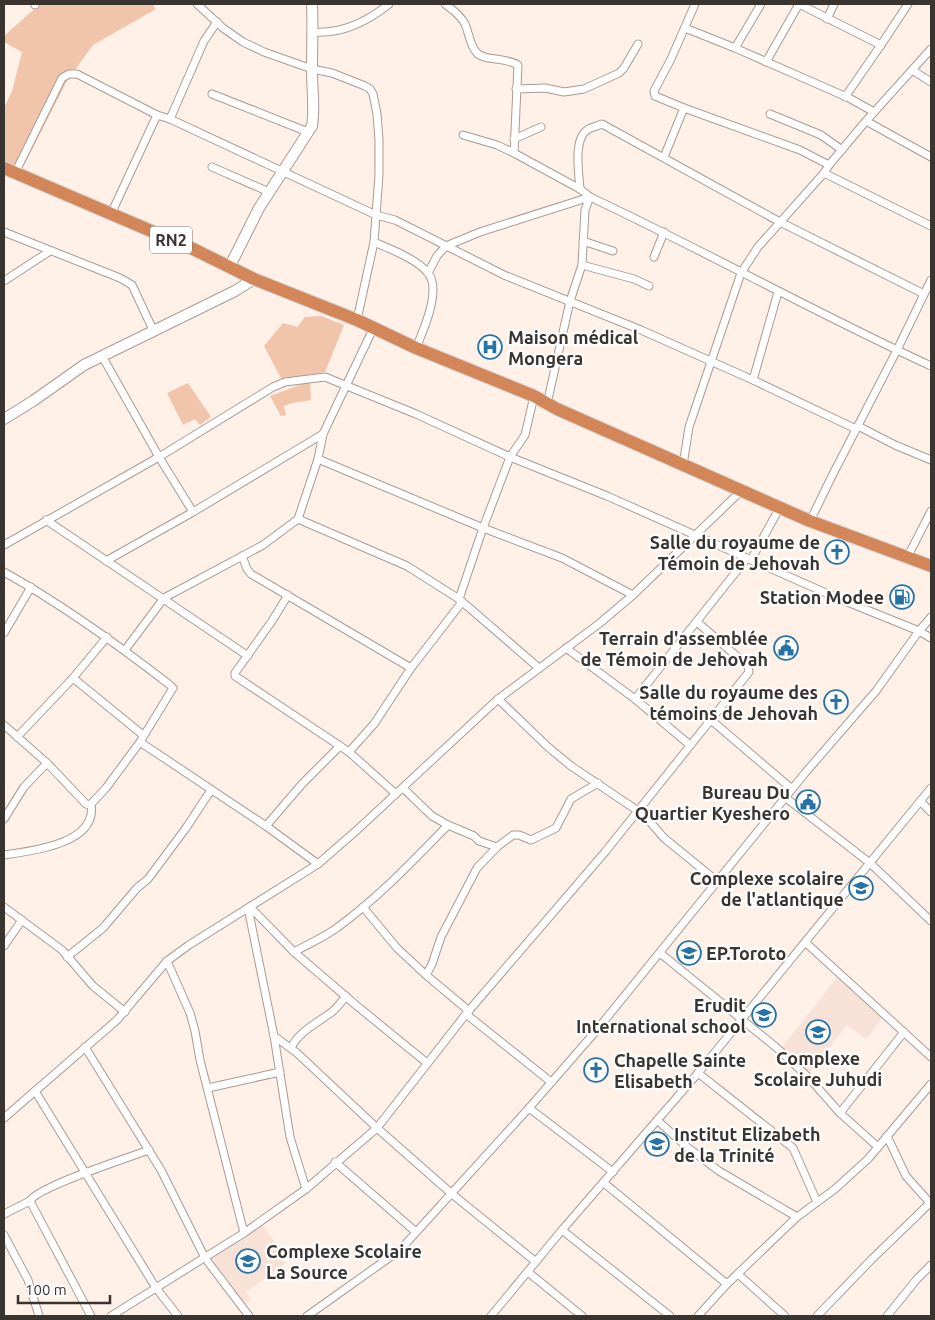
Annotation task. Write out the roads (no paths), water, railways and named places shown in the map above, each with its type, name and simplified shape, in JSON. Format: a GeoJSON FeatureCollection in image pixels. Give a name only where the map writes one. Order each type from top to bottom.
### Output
{"type":"FeatureCollection","features":[{"type":"Feature","properties":{"kind":"highway","name":"RN2"},"geometry":{"type":"LineString","coordinates":[[10,170],[190,248],[254,279],[357,320],[416,348],[534,396],[547,404],[683,466],[810,521],[931,566]]}},
{"type":"Feature","properties":{"kind":"street"},"geometry":{"type":"LineString","coordinates":[[197,4],[216,22],[243,42],[264,52],[312,69],[332,73],[365,86],[373,94],[379,140],[379,175],[374,242],[357,320]]}},
{"type":"Feature","properties":{"kind":"street"},"geometry":{"type":"LineString","coordinates":[[230,266],[259,208],[312,126],[314,111],[312,4]]}},
{"type":"Feature","properties":{"kind":"street"},"geometry":{"type":"LineString","coordinates":[[313,32],[339,31],[389,4]]}},
{"type":"Feature","properties":{"kind":"street"},"geometry":{"type":"LineString","coordinates":[[445,4],[465,24],[476,53],[482,58],[502,59],[512,61],[518,65],[514,153]]}},
{"type":"Feature","properties":{"kind":"street"},"geometry":{"type":"LineString","coordinates":[[695,4],[654,91],[655,96],[800,150],[829,165]]}},
{"type":"Feature","properties":{"kind":"street"},"geometry":{"type":"LineString","coordinates":[[735,48],[761,4]]}},
{"type":"Feature","properties":{"kind":"street"},"geometry":{"type":"LineString","coordinates":[[766,62],[799,4],[881,45]]}},
{"type":"Feature","properties":{"kind":"street"},"geometry":{"type":"LineString","coordinates":[[826,19],[834,4]]}},
{"type":"Feature","properties":{"kind":"street"},"geometry":{"type":"LineString","coordinates":[[846,97],[908,4]]}},
{"type":"Feature","properties":{"kind":"street"},"geometry":{"type":"LineString","coordinates":[[170,119],[204,41],[216,22]]}},
{"type":"Feature","properties":{"kind":"street"},"geometry":{"type":"LineString","coordinates":[[685,28],[846,97],[874,112]]}},
{"type":"Feature","properties":{"kind":"street"},"geometry":{"type":"LineString","coordinates":[[516,89],[545,88],[564,92],[584,89],[619,73],[638,44]]}},
{"type":"Feature","properties":{"kind":"street"},"geometry":{"type":"LineString","coordinates":[[683,466],[688,428],[741,272],[758,246],[931,49]]}},
{"type":"Feature","properties":{"kind":"street"},"geometry":{"type":"LineString","coordinates":[[912,70],[931,82]]}},
{"type":"Feature","properties":{"kind":"street"},"geometry":{"type":"LineString","coordinates":[[10,170],[62,78],[69,74],[76,74],[158,115],[376,214],[395,220],[504,275],[641,330],[931,460]]}},
{"type":"Feature","properties":{"kind":"street"},"geometry":{"type":"LineString","coordinates":[[212,94],[308,132]]}},
{"type":"Feature","properties":{"kind":"street"},"geometry":{"type":"LineString","coordinates":[[664,157],[684,108]]}},
{"type":"Feature","properties":{"kind":"street"},"geometry":{"type":"LineString","coordinates":[[770,114],[821,135],[842,150]]}},
{"type":"Feature","properties":{"kind":"street"},"geometry":{"type":"LineString","coordinates":[[111,214],[158,115]]}},
{"type":"Feature","properties":{"kind":"street"},"geometry":{"type":"LineString","coordinates":[[866,121],[931,157]]}},
{"type":"Feature","properties":{"kind":"street"},"geometry":{"type":"LineString","coordinates":[[580,189],[579,144],[583,134],[602,124],[780,222],[924,294]]}},
{"type":"Feature","properties":{"kind":"street"},"geometry":{"type":"LineString","coordinates":[[514,139],[541,127]]}},
{"type":"Feature","properties":{"kind":"street"},"geometry":{"type":"LineString","coordinates":[[463,135],[497,145],[514,153],[590,196],[664,232],[778,292],[931,366]]}},
{"type":"Feature","properties":{"kind":"street"},"geometry":{"type":"LineString","coordinates":[[212,167],[269,192]]}},
{"type":"Feature","properties":{"kind":"street"},"geometry":{"type":"LineString","coordinates":[[824,173],[931,226]]}},
{"type":"Feature","properties":{"kind":"street"},"geometry":{"type":"LineString","coordinates":[[547,404],[570,301],[582,265],[585,210],[590,196]]}},
{"type":"Feature","properties":{"kind":"street"},"geometry":{"type":"LineString","coordinates":[[428,274],[437,256],[446,246],[480,232],[590,196]]}},
{"type":"Feature","properties":{"kind":"street"},"geometry":{"type":"LineString","coordinates":[[4,232],[120,278],[132,285],[154,332]]}},
{"type":"Feature","properties":{"kind":"street"},"geometry":{"type":"LineString","coordinates":[[654,257],[664,232]]}},
{"type":"Feature","properties":{"kind":"street"},"geometry":{"type":"LineString","coordinates":[[583,241],[613,251]]}},
{"type":"Feature","properties":{"kind":"street"},"geometry":{"type":"LineString","coordinates":[[374,242],[404,255],[428,274],[432,286],[432,308],[416,348]]}},
{"type":"Feature","properties":{"kind":"street"},"geometry":{"type":"LineString","coordinates":[[4,281],[50,251]]}},
{"type":"Feature","properties":{"kind":"street"},"geometry":{"type":"LineString","coordinates":[[582,265],[634,279],[649,286]]}},
{"type":"Feature","properties":{"kind":"street"},"geometry":{"type":"LineString","coordinates":[[4,419],[73,372],[235,291],[254,279]]}},
{"type":"Feature","properties":{"kind":"street"},"geometry":{"type":"LineString","coordinates":[[810,521],[931,280]]}},
{"type":"Feature","properties":{"kind":"street"},"geometry":{"type":"LineString","coordinates":[[753,380],[778,292]]}},
{"type":"Feature","properties":{"kind":"street"},"geometry":{"type":"LineString","coordinates":[[125,650],[164,598],[273,539],[298,519],[318,459],[323,434],[348,385],[373,329]]}},
{"type":"Feature","properties":{"kind":"street"},"geometry":{"type":"LineString","coordinates":[[102,356],[159,457],[193,512]]}},
{"type":"Feature","properties":{"kind":"street"},"geometry":{"type":"LineString","coordinates":[[4,545],[159,457],[273,387],[286,382],[326,376],[510,458],[607,496],[834,597],[919,631],[931,638]]}},
{"type":"Feature","properties":{"kind":"street"},"geometry":{"type":"LineString","coordinates":[[349,752],[374,724],[411,668],[460,600],[483,528],[510,458],[525,435],[534,396]]}},
{"type":"Feature","properties":{"kind":"street"},"geometry":{"type":"LineString","coordinates":[[106,561],[193,512],[323,434]]}},
{"type":"Feature","properties":{"kind":"street"},"geometry":{"type":"LineString","coordinates":[[318,459],[483,528],[562,558],[633,595]]}},
{"type":"Feature","properties":{"kind":"street"},"geometry":{"type":"LineString","coordinates":[[5,1116],[125,1012],[167,961],[189,945],[318,864],[498,699],[600,623],[633,595],[741,491]]}},
{"type":"Feature","properties":{"kind":"street"},"geometry":{"type":"LineString","coordinates":[[635,699],[749,559],[780,507]]}},
{"type":"Feature","properties":{"kind":"street"},"geometry":{"type":"LineString","coordinates":[[908,556],[931,511]]}},
{"type":"Feature","properties":{"kind":"street"},"geometry":{"type":"LineString","coordinates":[[298,519],[394,559],[460,600],[539,668]]}},
{"type":"Feature","properties":{"kind":"street"},"geometry":{"type":"LineString","coordinates":[[46,520],[248,656]]}},
{"type":"Feature","properties":{"kind":"street"},"geometry":{"type":"LineString","coordinates":[[242,556],[251,574],[411,668]]}},
{"type":"Feature","properties":{"kind":"street"},"geometry":{"type":"LineString","coordinates":[[4,572],[107,637],[172,688],[141,738],[106,788],[91,804]]}},
{"type":"Feature","properties":{"kind":"street"},"geometry":{"type":"LineString","coordinates":[[4,633],[31,588]]}},
{"type":"Feature","properties":{"kind":"street"},"geometry":{"type":"LineString","coordinates":[[288,595],[235,673],[235,676],[349,752],[396,794]]}},
{"type":"Feature","properties":{"kind":"street"},"geometry":{"type":"LineString","coordinates":[[308,1316],[400,1250],[529,1108],[596,1031],[792,789],[876,691],[931,617]]}},
{"type":"Feature","properties":{"kind":"street"},"geometry":{"type":"LineString","coordinates":[[111,1316],[244,1233],[306,1189],[335,1162],[377,1128],[467,1013],[605,852],[749,672],[749,669],[697,622]]}},
{"type":"Feature","properties":{"kind":"street"},"geometry":{"type":"LineString","coordinates":[[17,738],[73,678],[107,637]]}},
{"type":"Feature","properties":{"kind":"street"},"geometry":{"type":"LineString","coordinates":[[566,648],[635,699],[690,745]]}},
{"type":"Feature","properties":{"kind":"street"},"geometry":{"type":"LineString","coordinates":[[73,678],[141,738],[211,790],[266,826],[318,864]]}},
{"type":"Feature","properties":{"kind":"street"},"geometry":{"type":"LineString","coordinates":[[498,699],[558,755],[644,815],[664,838],[718,882]]}},
{"type":"Feature","properties":{"kind":"street"},"geometry":{"type":"LineString","coordinates":[[711,720],[792,789]]}},
{"type":"Feature","properties":{"kind":"street"},"geometry":{"type":"LineString","coordinates":[[4,725],[47,764],[86,804],[91,804]]}},
{"type":"Feature","properties":{"kind":"street"},"geometry":{"type":"LineString","coordinates":[[266,826],[302,784],[340,746]]}},
{"type":"Feature","properties":{"kind":"street"},"geometry":{"type":"LineString","coordinates":[[5,815],[24,787],[47,764]]}},
{"type":"Feature","properties":{"kind":"street"},"geometry":{"type":"LineString","coordinates":[[426,975],[432,964],[441,936],[477,868],[497,847],[515,834],[532,840],[556,828],[571,799],[598,783]]}},
{"type":"Feature","properties":{"kind":"street"},"geometry":{"type":"LineString","coordinates":[[403,788],[428,813],[479,841],[497,847]]}},
{"type":"Feature","properties":{"kind":"street"},"geometry":{"type":"LineString","coordinates":[[490,1316],[742,1020],[931,788]]}},
{"type":"Feature","properties":{"kind":"street"},"geometry":{"type":"LineString","coordinates":[[67,957],[103,928],[137,888],[148,879],[186,828],[211,790]]}},
{"type":"Feature","properties":{"kind":"street"},"geometry":{"type":"LineString","coordinates":[[786,798],[870,863],[931,921]]}},
{"type":"Feature","properties":{"kind":"street"},"geometry":{"type":"LineString","coordinates":[[920,801],[931,812]]}},
{"type":"Feature","properties":{"kind":"street"},"geometry":{"type":"LineString","coordinates":[[4,855],[32,851],[73,839],[89,822],[92,812],[91,804]]}},
{"type":"Feature","properties":{"kind":"street"},"geometry":{"type":"LineString","coordinates":[[294,952],[335,929],[363,907],[411,863],[448,825]]}},
{"type":"Feature","properties":{"kind":"street"},"geometry":{"type":"LineString","coordinates":[[4,907],[62,950],[93,986],[125,1012]]}},
{"type":"Feature","properties":{"kind":"street"},"geometry":{"type":"LineString","coordinates":[[363,907],[397,948],[426,975],[467,1013],[551,1082]]}},
{"type":"Feature","properties":{"kind":"street"},"geometry":{"type":"LineString","coordinates":[[249,908],[294,952],[427,1063]]}},
{"type":"Feature","properties":{"kind":"street"},"geometry":{"type":"LineString","coordinates":[[249,908],[274,1036],[290,1137],[306,1189]]}},
{"type":"Feature","properties":{"kind":"street"},"geometry":{"type":"LineString","coordinates":[[4,946],[22,920]]}},
{"type":"Feature","properties":{"kind":"street"},"geometry":{"type":"LineString","coordinates":[[805,942],[931,1057]]}},
{"type":"Feature","properties":{"kind":"street"},"geometry":{"type":"LineString","coordinates":[[660,953],[777,1048],[809,1078],[840,1113],[878,1147]]}},
{"type":"Feature","properties":{"kind":"street"},"geometry":{"type":"LineString","coordinates":[[167,961],[190,1013],[244,1233]]}},
{"type":"Feature","properties":{"kind":"street"},"geometry":{"type":"LineString","coordinates":[[291,1048],[294,1042],[309,1028],[334,1010],[346,996]]}},
{"type":"Feature","properties":{"kind":"street"},"geometry":{"type":"LineString","coordinates":[[840,1113],[904,1032]]}},
{"type":"Feature","properties":{"kind":"street"},"geometry":{"type":"LineString","coordinates":[[274,1036],[291,1048],[331,1083],[377,1128],[452,1194],[536,1262]]}},
{"type":"Feature","properties":{"kind":"street"},"geometry":{"type":"LineString","coordinates":[[85,1047],[149,1150],[205,1258],[249,1316]]}},
{"type":"Feature","properties":{"kind":"street"},"geometry":{"type":"LineString","coordinates":[[208,1088],[280,1072]]}},
{"type":"Feature","properties":{"kind":"street"},"geometry":{"type":"LineString","coordinates":[[698,1072],[793,1148],[817,1202]]}},
{"type":"Feature","properties":{"kind":"street"},"geometry":{"type":"LineString","coordinates":[[698,1316],[727,1284],[797,1217],[852,1175],[931,1084]]}},
{"type":"Feature","properties":{"kind":"street"},"geometry":{"type":"LineString","coordinates":[[34,1090],[156,1288],[178,1316]]}},
{"type":"Feature","properties":{"kind":"street"},"geometry":{"type":"LineString","coordinates":[[4,1106],[5,1116]]}},
{"type":"Feature","properties":{"kind":"street"},"geometry":{"type":"LineString","coordinates":[[529,1108],[613,1172]]}},
{"type":"Feature","properties":{"kind":"street"},"geometry":{"type":"LineString","coordinates":[[657,1120],[688,1147],[719,1170],[797,1217]]}},
{"type":"Feature","properties":{"kind":"street"},"geometry":{"type":"LineString","coordinates":[[817,1316],[930,1203],[906,1176],[887,1136]]}},
{"type":"Feature","properties":{"kind":"street"},"geometry":{"type":"LineString","coordinates":[[4,1214],[30,1201],[32,1197],[85,1173],[149,1150]]}},
{"type":"Feature","properties":{"kind":"street"},"geometry":{"type":"LineString","coordinates":[[335,1162],[416,1232]]}},
{"type":"Feature","properties":{"kind":"street"},"geometry":{"type":"LineString","coordinates":[[604,1183],[727,1284]]}},
{"type":"Feature","properties":{"kind":"street"},"geometry":{"type":"LineString","coordinates":[[30,1201],[91,1316]]}},
{"type":"Feature","properties":{"kind":"street"},"geometry":{"type":"LineString","coordinates":[[562,1230],[670,1316]]}},
{"type":"Feature","properties":{"kind":"street"},"geometry":{"type":"LineString","coordinates":[[4,1235],[28,1280],[40,1316]]}},
{"type":"Feature","properties":{"kind":"street"},"geometry":{"type":"LineString","coordinates":[[887,1316],[931,1265]]}},
{"type":"Feature","properties":{"kind":"street"},"geometry":{"type":"LineString","coordinates":[[528,1272],[582,1316]]}},
{"type":"Feature","properties":{"kind":"street"},"geometry":{"type":"LineString","coordinates":[[738,1274],[786,1316]]}},
{"type":"Feature","properties":{"kind":"place","name":"Maison médical Mongera"},"geometry":{"type":"Point","coordinates":[490,347]}},
{"type":"Feature","properties":{"kind":"place","name":"Salle du royaume de Témoin de Jehovah"},"geometry":{"type":"Point","coordinates":[837,552]}},
{"type":"Feature","properties":{"kind":"place","name":"Station Modee"},"geometry":{"type":"Point","coordinates":[902,597]}},
{"type":"Feature","properties":{"kind":"place","name":"Terrain d'assemblée de Témoin de Jehovah"},"geometry":{"type":"Point","coordinates":[786,648]}},
{"type":"Feature","properties":{"kind":"place","name":"Salle du royaume des témoins de Jehovah"},"geometry":{"type":"Point","coordinates":[836,702]}},
{"type":"Feature","properties":{"kind":"place","name":"Bureau Du Quartier Kyeshero"},"geometry":{"type":"Point","coordinates":[808,802]}},
{"type":"Feature","properties":{"kind":"place","name":"Complexe scolaire de l'atlantique"},"geometry":{"type":"Point","coordinates":[861,888]}},
{"type":"Feature","properties":{"kind":"place","name":"EP.Toroto"},"geometry":{"type":"Point","coordinates":[689,953]}},
{"type":"Feature","properties":{"kind":"place","name":"Erudit International school"},"geometry":{"type":"Point","coordinates":[764,1015]}},
{"type":"Feature","properties":{"kind":"place","name":"Complexe Scolaire Juhudi"},"geometry":{"type":"Point","coordinates":[818,1032]}},
{"type":"Feature","properties":{"kind":"place","name":"Chapelle Sainte Elisabeth"},"geometry":{"type":"Point","coordinates":[596,1070]}},
{"type":"Feature","properties":{"kind":"place","name":"Institut Elizabeth de la Trinité"},"geometry":{"type":"Point","coordinates":[657,1144]}},
{"type":"Feature","properties":{"kind":"place","name":"Complexe Scolaire La Source"},"geometry":{"type":"Point","coordinates":[248,1261]}}]}
